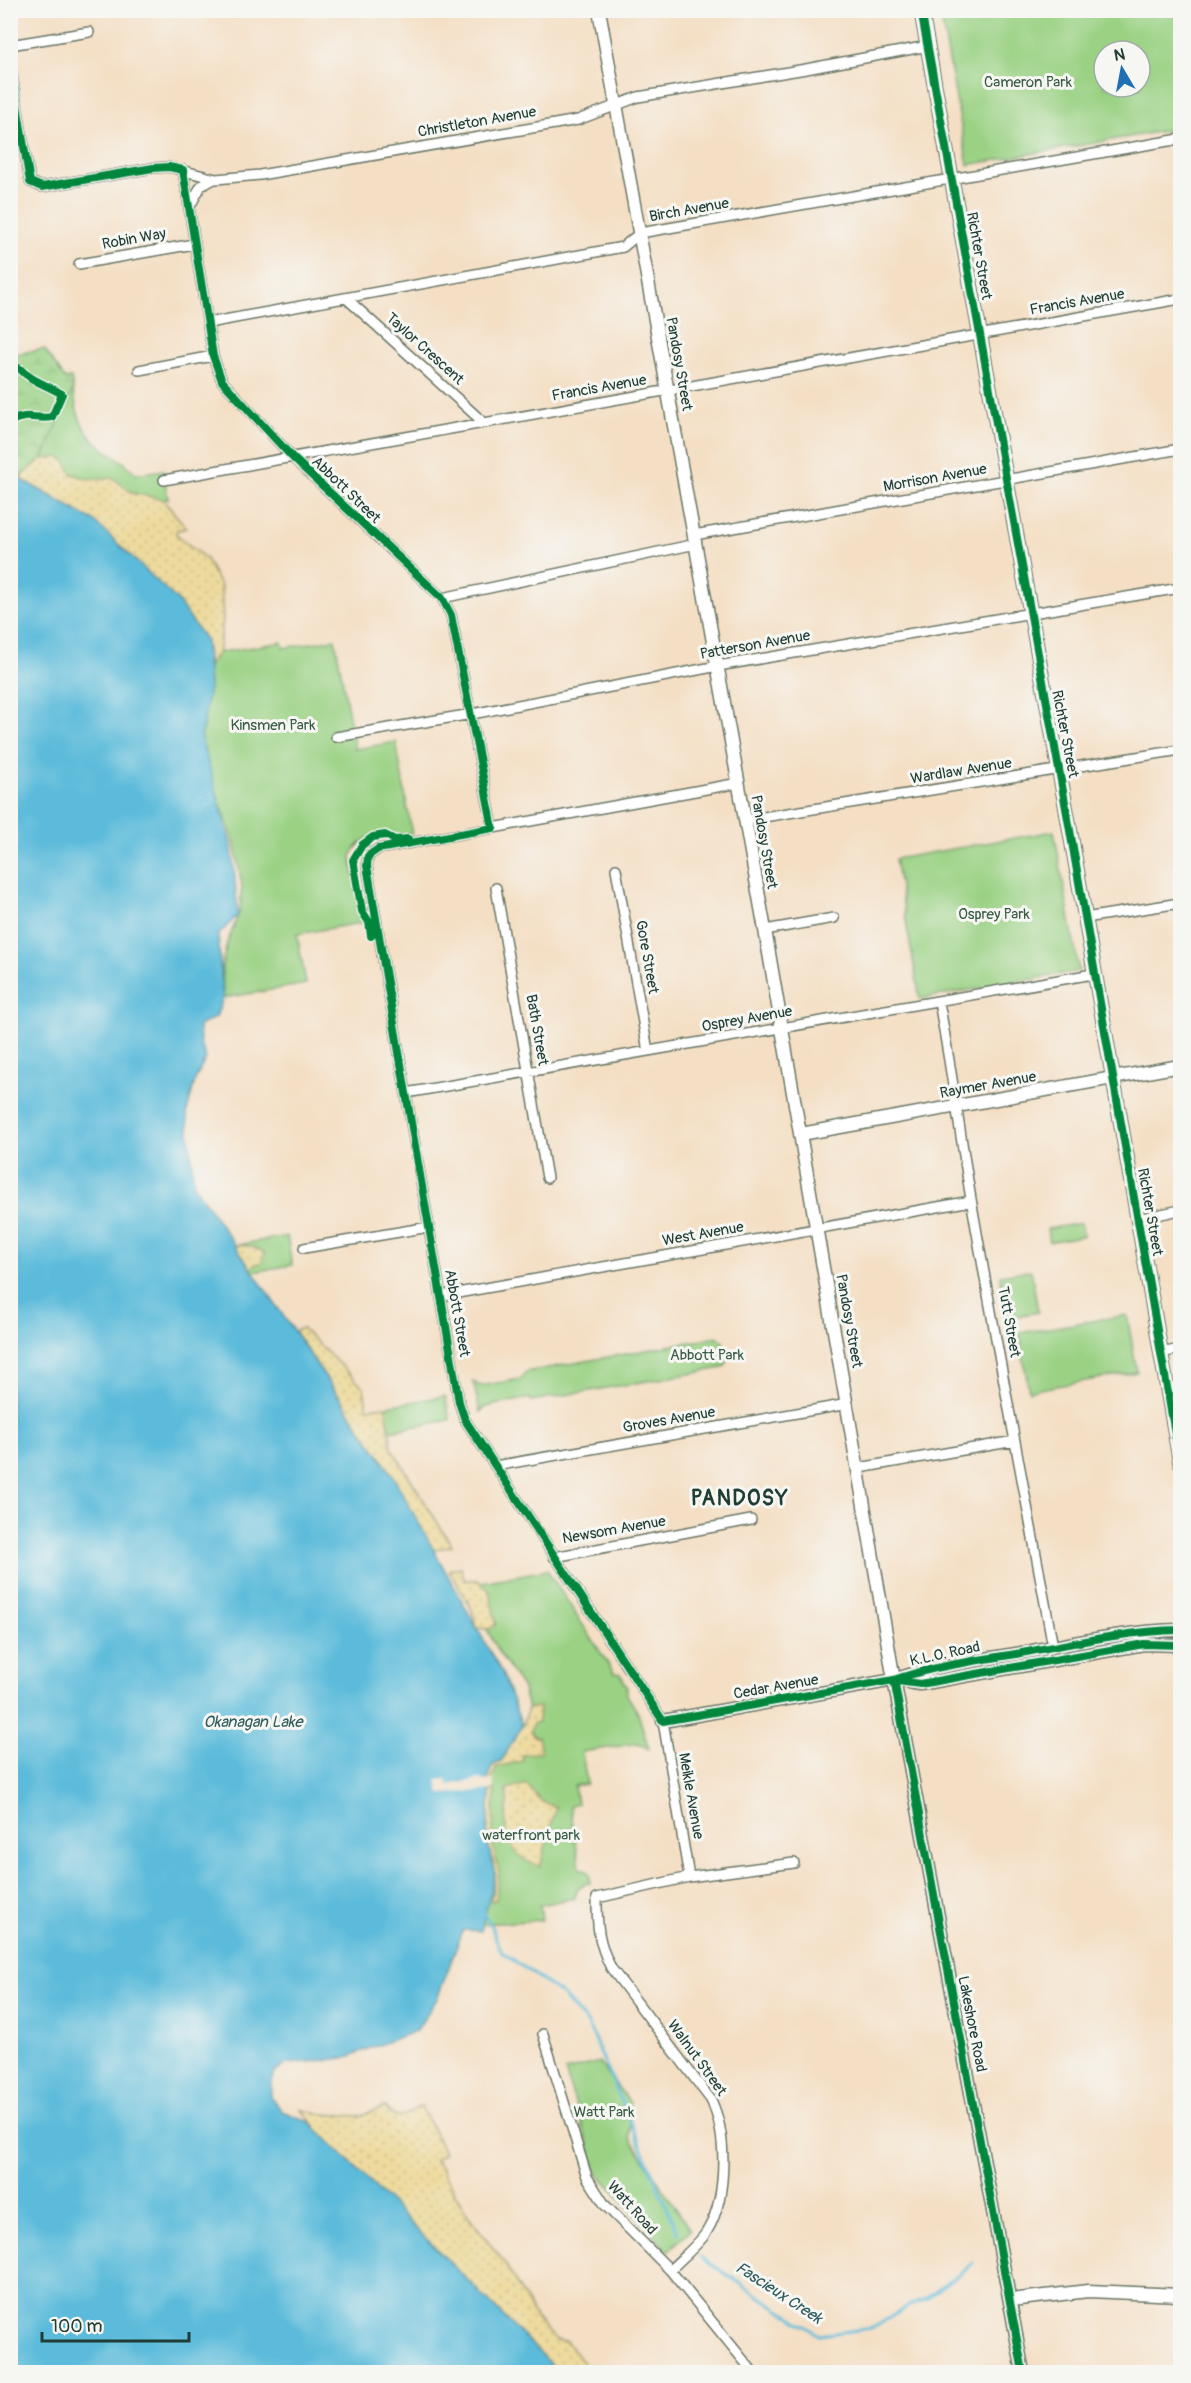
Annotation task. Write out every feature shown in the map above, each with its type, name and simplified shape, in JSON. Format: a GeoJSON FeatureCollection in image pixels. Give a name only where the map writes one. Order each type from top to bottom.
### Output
{"type":"FeatureCollection","features":[{"type":"Feature","properties":{"kind":"main road","name":"Richter Street"},"geometry":{"type":"LineString","coordinates":[[921,10],[1085,918],[1180,1462]]}},
{"type":"Feature","properties":{"kind":"street","name":"Pandosy Street"},"geometry":{"type":"LineString","coordinates":[[599,10],[818,1228],[894,1680]]}},
{"type":"Feature","properties":{"kind":"street"},"geometry":{"type":"LineString","coordinates":[[10,45],[89,32]]}},
{"type":"Feature","properties":{"kind":"street","name":"Christleton Avenue"},"geometry":{"type":"LineString","coordinates":[[21,123],[30,182],[42,187],[169,167],[216,179],[260,175],[578,120],[638,97],[928,46]]}},
{"type":"Feature","properties":{"kind":"street"},"geometry":{"type":"LineString","coordinates":[[10,64],[21,123],[10,126]]}},
{"type":"Feature","properties":{"kind":"street","name":"Birch Avenue"},"geometry":{"type":"LineString","coordinates":[[208,323],[623,248],[640,233],[1180,139]]}},
{"type":"Feature","properties":{"kind":"street","name":"Abbott Street"},"geometry":{"type":"LineString","coordinates":[[183,170],[213,356],[222,381],[292,457],[442,598],[451,615],[493,828],[378,849],[368,856],[371,887],[459,1402],[465,1420],[663,1720]]}},
{"type":"Feature","properties":{"kind":"street"},"geometry":{"type":"LineString","coordinates":[[188,210],[201,186],[208,180],[216,179]]}},
{"type":"Feature","properties":{"kind":"street","name":"Robin Way"},"geometry":{"type":"LineString","coordinates":[[79,264],[194,244]]}},
{"type":"Feature","properties":{"kind":"street","name":"Taylor Crescent"},"geometry":{"type":"LineString","coordinates":[[346,298],[484,423]]}},
{"type":"Feature","properties":{"kind":"street","name":"Francis Avenue"},"geometry":{"type":"LineString","coordinates":[[164,480],[1180,299]]}},
{"type":"Feature","properties":{"kind":"street"},"geometry":{"type":"LineString","coordinates":[[139,370],[213,356]]}},
{"type":"Feature","properties":{"kind":"street","name":"Morrison Avenue"},"geometry":{"type":"LineString","coordinates":[[442,598],[695,540],[1180,449]]}},
{"type":"Feature","properties":{"kind":"street","name":"Patterson Avenue"},"geometry":{"type":"LineString","coordinates":[[336,737],[472,714],[718,666],[1180,588]]}},
{"type":"Feature","properties":{"kind":"street","name":"Wardlaw Avenue"},"geometry":{"type":"LineString","coordinates":[[745,820],[1180,750]]}},
{"type":"Feature","properties":{"kind":"street"},"geometry":{"type":"LineString","coordinates":[[493,828],[739,783]]}},
{"type":"Feature","properties":{"kind":"street","name":"Gore Street"},"geometry":{"type":"LineString","coordinates":[[616,869],[648,1051]]}},
{"type":"Feature","properties":{"kind":"street","name":"Bath Street"},"geometry":{"type":"LineString","coordinates":[[496,888],[547,1178]]}},
{"type":"Feature","properties":{"kind":"street"},"geometry":{"type":"LineString","coordinates":[[1085,918],[1180,903]]}},
{"type":"Feature","properties":{"kind":"street"},"geometry":{"type":"LineString","coordinates":[[765,930],[834,918]]}},
{"type":"Feature","properties":{"kind":"street","name":"Osprey Avenue"},"geometry":{"type":"LineString","coordinates":[[406,1093],[1093,974]]}},
{"type":"Feature","properties":{"kind":"street","name":"Tutt Street"},"geometry":{"type":"LineString","coordinates":[[939,1002],[955,1088],[955,1106],[971,1201],[1053,1647]]}},
{"type":"Feature","properties":{"kind":"street","name":"Raymer Avenue"},"geometry":{"type":"LineString","coordinates":[[801,1134],[1180,1066]]}},
{"type":"Feature","properties":{"kind":"street","name":"West Avenue"},"geometry":{"type":"LineString","coordinates":[[441,1296],[971,1201]]}},
{"type":"Feature","properties":{"kind":"street"},"geometry":{"type":"LineString","coordinates":[[1138,1219],[1180,1210]]}},
{"type":"Feature","properties":{"kind":"street"},"geometry":{"type":"LineString","coordinates":[[304,1248],[429,1227]]}},
{"type":"Feature","properties":{"kind":"street"},"geometry":{"type":"LineString","coordinates":[[1161,1353],[1180,1349]]}},
{"type":"Feature","properties":{"kind":"street","name":"Groves Avenue"},"geometry":{"type":"LineString","coordinates":[[495,1466],[848,1404]]}},
{"type":"Feature","properties":{"kind":"street"},"geometry":{"type":"LineString","coordinates":[[859,1468],[1015,1441]]}},
{"type":"Feature","properties":{"kind":"street","name":"Newsom Avenue"},"geometry":{"type":"LineString","coordinates":[[554,1557],[751,1520]]}},
{"type":"Feature","properties":{"kind":"street","name":"K.L.O. Road"},"geometry":{"type":"LineString","coordinates":[[894,1680],[918,1672],[1144,1631],[1180,1630]]}},
{"type":"Feature","properties":{"kind":"street","name":"K.L.O. Road"},"geometry":{"type":"LineString","coordinates":[[894,1680],[920,1684],[1144,1644],[1180,1645]]}},
{"type":"Feature","properties":{"kind":"street","name":"Cedar Avenue"},"geometry":{"type":"LineString","coordinates":[[663,1720],[894,1680]]}},
{"type":"Feature","properties":{"kind":"street","name":"Lakeshore Road"},"geometry":{"type":"LineString","coordinates":[[894,1680],[1023,2373]]}},
{"type":"Feature","properties":{"kind":"street","name":"Meikle Avenue"},"geometry":{"type":"LineString","coordinates":[[663,1720],[689,1877]]}},
{"type":"Feature","properties":{"kind":"street"},"geometry":{"type":"LineString","coordinates":[[689,1877],[794,1863]]}},
{"type":"Feature","properties":{"kind":"street","name":"Walnut Street"},"geometry":{"type":"LineString","coordinates":[[670,2270],[703,2237],[716,2212],[723,2168],[719,2115],[711,2100],[611,1968],[602,1950],[597,1931],[597,1898],[689,1877]]}},
{"type":"Feature","properties":{"kind":"street","name":"Watt Road"},"geometry":{"type":"LineString","coordinates":[[543,2034],[587,2177],[605,2205],[670,2270],[753,2373]]}},
{"type":"Feature","properties":{"kind":"street"},"geometry":{"type":"LineString","coordinates":[[1011,2300],[1088,2291],[1180,2295]]}},
{"type":"Feature","properties":{"kind":"green space","name":"Cameron Park"},"geometry":{"type":"Polygon","coordinates":[[[940,11],[1180,11],[1180,128],[968,165],[940,11]]]}},
{"type":"Feature","properties":{"kind":"green space"},"geometry":{"type":"Polygon","coordinates":[[[44,349],[65,379],[71,378],[79,417],[94,441],[125,463],[136,474],[163,470],[168,499],[121,507],[77,476],[42,459],[34,463],[11,355],[44,349]]]}},
{"type":"Feature","properties":{"kind":"green space"},"geometry":{"type":"Polygon","coordinates":[[[44,349],[65,379],[71,378],[73,390],[42,459],[11,483],[11,355],[44,349]]]}},
{"type":"Feature","properties":{"kind":"green space","name":"Kinsmen Park"},"geometry":{"type":"Polygon","coordinates":[[[335,639],[355,749],[396,742],[412,834],[377,835],[363,841],[357,847],[351,856],[362,918],[366,922],[297,934],[306,984],[223,998],[222,966],[227,943],[240,911],[242,886],[234,841],[195,737],[199,656],[282,642],[283,648],[335,639]]]}},
{"type":"Feature","properties":{"kind":"green space","name":"Osprey Park"},"geometry":{"type":"Polygon","coordinates":[[[1054,831],[1079,971],[920,999],[895,859],[1054,831]]]}},
{"type":"Feature","properties":{"kind":"green space"},"geometry":{"type":"Polygon","coordinates":[[[1081,1223],[1083,1236],[1049,1242],[1047,1229],[1081,1223]]]}},
{"type":"Feature","properties":{"kind":"green space"},"geometry":{"type":"Polygon","coordinates":[[[287,1236],[292,1265],[254,1272],[232,1246],[287,1236]]]}},
{"type":"Feature","properties":{"kind":"green space"},"geometry":{"type":"Polygon","coordinates":[[[1031,1270],[1038,1312],[1007,1318],[1000,1275],[1031,1270]]]}},
{"type":"Feature","properties":{"kind":"green space"},"geometry":{"type":"Polygon","coordinates":[[[1127,1315],[1137,1372],[1029,1391],[1019,1333],[1127,1315]]]}},
{"type":"Feature","properties":{"kind":"green space","name":"Abbott Park"},"geometry":{"type":"Polygon","coordinates":[[[717,1337],[723,1341],[727,1363],[723,1368],[531,1401],[530,1398],[485,1407],[480,1412],[473,1381],[480,1386],[521,1379],[526,1372],[717,1337]]]}},
{"type":"Feature","properties":{"kind":"green space"},"geometry":{"type":"Polygon","coordinates":[[[445,1396],[450,1420],[378,1433],[375,1408],[445,1396]]]}},
{"type":"Feature","properties":{"kind":"green space","name":"waterfront park"},"geometry":{"type":"Polygon","coordinates":[[[547,1570],[614,1673],[620,1674],[627,1686],[627,1695],[638,1713],[649,1749],[638,1743],[582,1752],[587,1784],[574,1786],[577,1804],[570,1806],[580,1868],[589,1873],[590,1883],[584,1884],[576,1892],[575,1898],[540,1905],[542,1920],[482,1924],[495,1874],[487,1838],[487,1781],[522,1726],[528,1709],[523,1689],[497,1650],[487,1629],[471,1584],[547,1570]]]}},
{"type":"Feature","properties":{"kind":"green space","name":"Watt Park"},"geometry":{"type":"Polygon","coordinates":[[[599,2062],[630,2103],[630,2138],[690,2230],[668,2251],[597,2172],[565,2071],[599,2062]]]}},
{"type":"Feature","properties":{"kind":"sand"},"geometry":{"type":"Polygon","coordinates":[[[59,457],[65,461],[72,474],[89,479],[113,478],[132,493],[162,499],[187,528],[177,530],[176,534],[206,559],[221,587],[223,620],[218,653],[209,665],[206,641],[175,599],[94,521],[19,478],[42,459],[59,457]]]}},
{"type":"Feature","properties":{"kind":"sand"},"geometry":{"type":"Polygon","coordinates":[[[232,1246],[253,1247],[265,1253],[262,1262],[253,1266],[249,1273],[232,1246]]]}},
{"type":"Feature","properties":{"kind":"sand"},"geometry":{"type":"Polygon","coordinates":[[[302,1328],[364,1388],[367,1408],[386,1406],[392,1449],[452,1546],[433,1550],[390,1471],[294,1331],[302,1328]]]}},
{"type":"Feature","properties":{"kind":"sand"},"geometry":{"type":"Polygon","coordinates":[[[461,1567],[464,1580],[477,1580],[489,1590],[496,1624],[490,1629],[477,1628],[471,1607],[449,1570],[461,1567]]]}},
{"type":"Feature","properties":{"kind":"sand"},"geometry":{"type":"Polygon","coordinates":[[[539,1707],[538,1723],[533,1724],[530,1731],[538,1737],[541,1752],[522,1755],[523,1761],[497,1767],[491,1780],[487,1781],[492,1766],[502,1760],[522,1726],[528,1709],[539,1707]]]}},
{"type":"Feature","properties":{"kind":"sand"},"geometry":{"type":"Polygon","coordinates":[[[527,1784],[539,1800],[556,1807],[540,1867],[518,1855],[507,1835],[506,1789],[527,1784]]]}},
{"type":"Feature","properties":{"kind":"sand"},"geometry":{"type":"Polygon","coordinates":[[[495,1790],[492,1840],[499,1872],[496,1900],[491,1901],[495,1874],[487,1838],[490,1791],[495,1790]]]}},
{"type":"Feature","properties":{"kind":"sand"},"geometry":{"type":"Polygon","coordinates":[[[421,2106],[444,2153],[435,2159],[467,2214],[504,2262],[538,2321],[556,2340],[566,2341],[591,2372],[559,2372],[322,2135],[301,2109],[319,2114],[359,2116],[385,2107],[394,2116],[403,2117],[421,2106]]]}},
{"type":"Feature","properties":{"kind":"water","name":"Okanagan Lake"},"geometry":{"type":"Polygon","coordinates":[[[19,478],[94,521],[177,600],[206,641],[209,687],[201,738],[232,847],[238,915],[218,935],[223,998],[216,1017],[199,1026],[200,1043],[206,1058],[195,1080],[187,1112],[194,1186],[390,1471],[503,1675],[522,1726],[502,1760],[492,1766],[487,1780],[491,1780],[487,1838],[495,1874],[481,1931],[463,1930],[437,1999],[416,2031],[344,2058],[287,2064],[273,2074],[271,2097],[282,2111],[310,2122],[559,2372],[11,2372],[10,483],[19,478]]]}},
{"type":"Feature","properties":{"kind":"pier"},"geometry":{"type":"Polygon","coordinates":[[[447,1779],[448,1785],[480,1779],[484,1781],[494,1779],[493,1790],[440,1794],[437,1780],[447,1779]]]}},
{"type":"Feature","properties":{"kind":"waterway","name":"Fascieux Creek"},"geometry":{"type":"LineString","coordinates":[[485,1913],[502,1952],[561,1994],[588,2024],[678,2233]]}},
{"type":"Feature","properties":{"kind":"waterway","name":"Fascieux Creek"},"geometry":{"type":"LineString","coordinates":[[700,2257],[819,2335],[873,2328],[912,2304],[926,2299],[973,2263]]}},
{"type":"Feature","properties":{"kind":"cycle path"},"geometry":{"type":"LineString","coordinates":[[921,10],[1068,819],[1180,1462]]}},
{"type":"Feature","properties":{"kind":"cycle path"},"geometry":{"type":"LineString","coordinates":[[10,64],[30,182],[42,187],[153,168],[169,167],[183,170],[213,356],[222,381],[292,457],[442,598],[451,615],[493,828],[378,849],[368,856],[367,866],[459,1402],[465,1420],[663,1721],[894,1680],[939,1667],[1098,1639],[1180,1630]]}},
{"type":"Feature","properties":{"kind":"cycle path"},"geometry":{"type":"LineString","coordinates":[[10,422],[26,417],[52,417],[62,394],[34,380],[19,368]]}},
{"type":"Feature","properties":{"kind":"cycle path"},"geometry":{"type":"LineString","coordinates":[[371,936],[369,922],[362,911],[353,860],[362,845],[373,837],[385,835],[395,840],[408,839]]}},
{"type":"Feature","properties":{"kind":"cycle path"},"geometry":{"type":"LineString","coordinates":[[897,1681],[920,1684],[1144,1644],[1180,1645]]}},
{"type":"Feature","properties":{"kind":"cycle path"},"geometry":{"type":"LineString","coordinates":[[894,1680],[1023,2372]]}},
{"type":"Feature","properties":{"kind":"district","name":"PANDOSY"},"geometry":{"type":"Point","coordinates":[740,1498]}}]}
